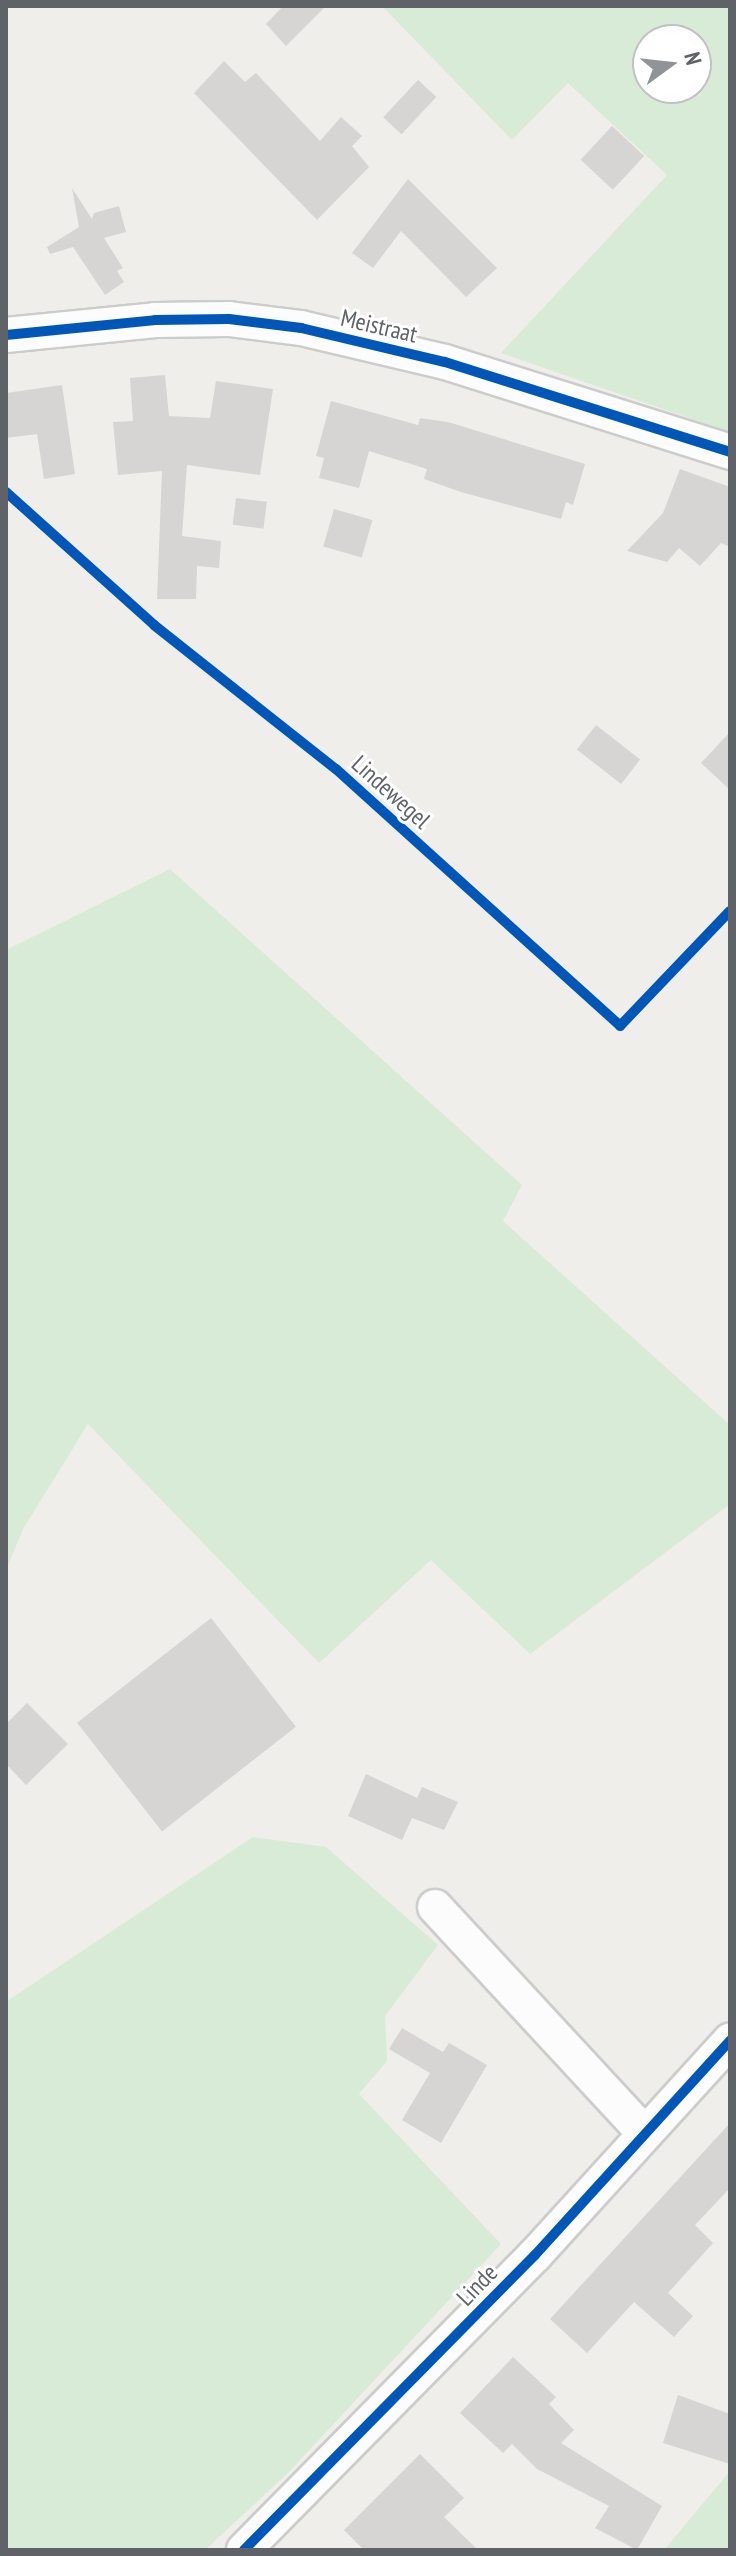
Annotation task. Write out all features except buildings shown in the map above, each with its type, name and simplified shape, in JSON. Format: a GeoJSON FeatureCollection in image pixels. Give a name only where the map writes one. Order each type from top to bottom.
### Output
{"type":"FeatureCollection","features":[{"type":"Feature","properties":{"kind":"street","name":"Meistraat"},"geometry":{"type":"LineString","coordinates":[[6,335],[155,320],[229,319],[301,328],[445,362],[730,452]]}},
{"type":"Feature","properties":{"kind":"street"},"geometry":{"type":"LineString","coordinates":[[435,1907],[643,2132]]}},
{"type":"Feature","properties":{"kind":"street","name":"Linde"},"geometry":{"type":"LineString","coordinates":[[244,2550],[535,2255],[643,2132],[730,2041]]}},
{"type":"Feature","properties":{"kind":"green space"},"geometry":{"type":"Polygon","coordinates":[[[382,6],[730,6],[730,432],[501,353],[667,175],[568,83],[512,140],[382,6]]]}},
{"type":"Feature","properties":{"kind":"green space"},"geometry":{"type":"Polygon","coordinates":[[[170,869],[522,1185],[503,1221],[730,1425],[730,1504],[530,1654],[431,1560],[319,1663],[88,1424],[23,1529],[6,1570],[6,950],[170,869]]]}},
{"type":"Feature","properties":{"kind":"green space"},"geometry":{"type":"Polygon","coordinates":[[[253,1837],[326,1847],[438,1945],[385,2016],[387,2061],[359,2094],[501,2244],[288,2473],[205,2550],[6,2550],[6,1998],[9,2000],[253,1837]]]}},
{"type":"Feature","properties":{"kind":"green space"},"geometry":{"type":"Polygon","coordinates":[[[730,2471],[730,2550],[664,2550],[730,2471]]]}},
{"type":"Feature","properties":{"kind":"cycle path"},"geometry":{"type":"LineString","coordinates":[[6,335],[155,320],[229,319],[301,328],[445,362],[730,452]]}},
{"type":"Feature","properties":{"kind":"cycle path","name":"Lindewegel"},"geometry":{"type":"LineString","coordinates":[[6,492],[154,625],[336,769],[620,1026],[730,911]]}},
{"type":"Feature","properties":{"kind":"cycle path"},"geometry":{"type":"LineString","coordinates":[[244,2550],[535,2255],[730,2041]]}}]}
